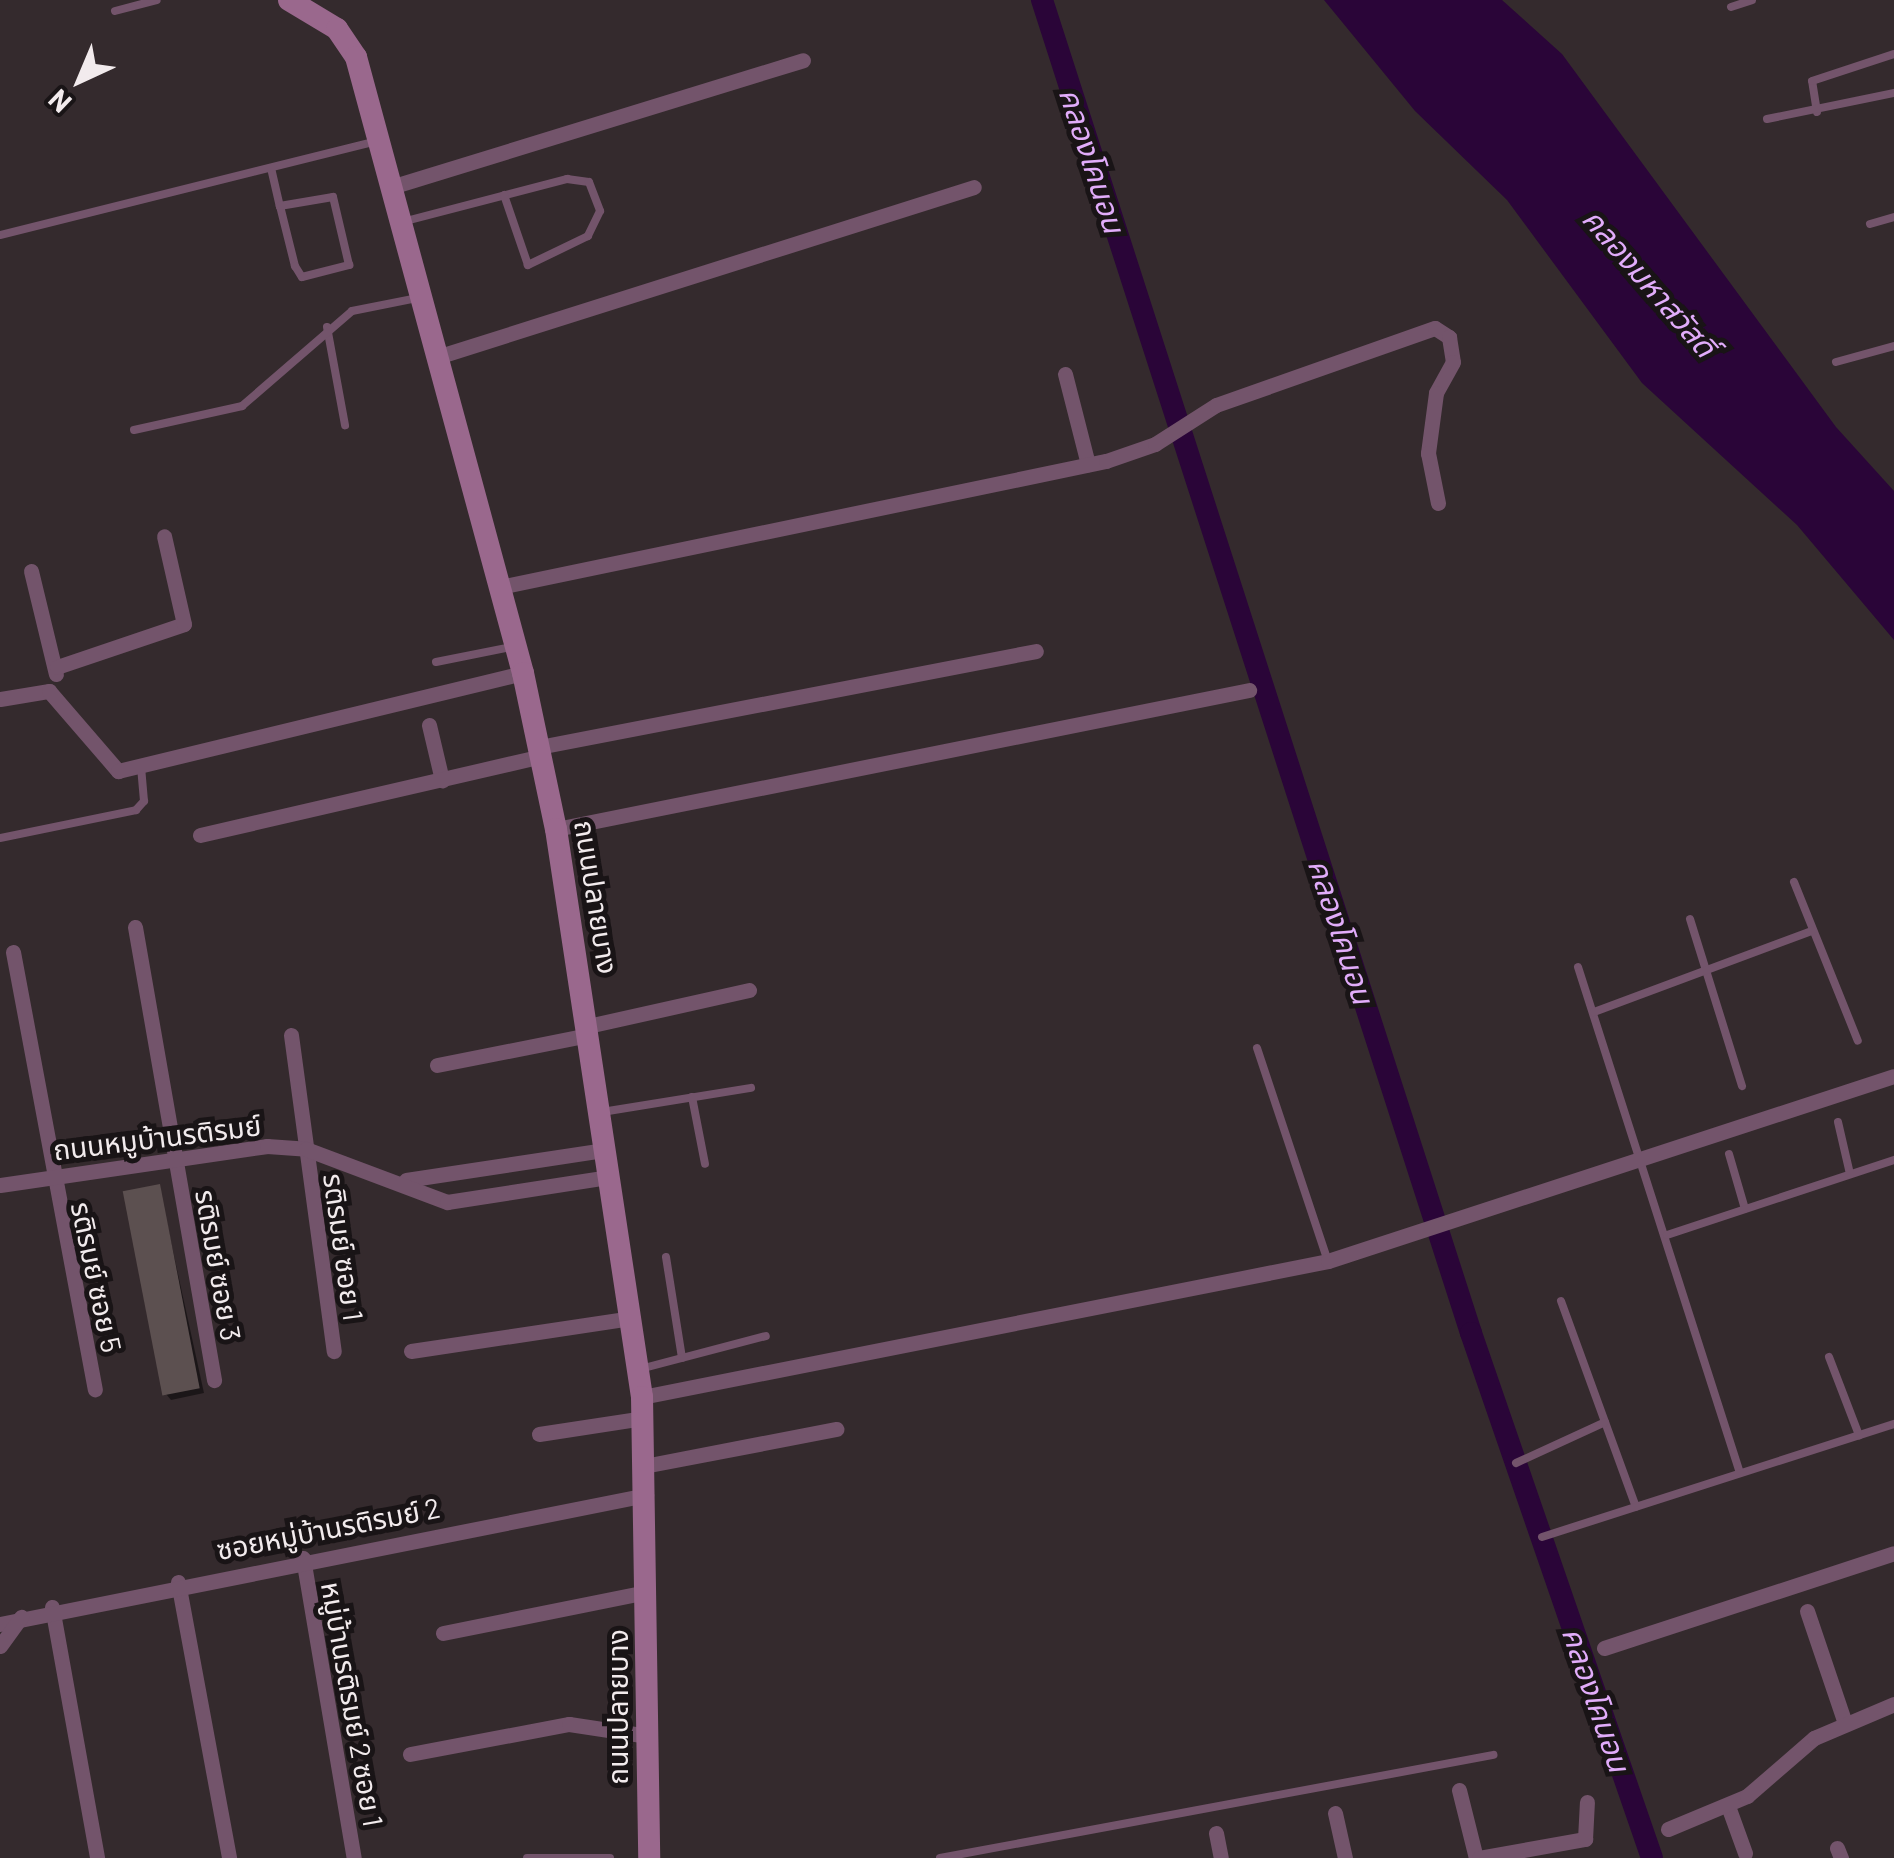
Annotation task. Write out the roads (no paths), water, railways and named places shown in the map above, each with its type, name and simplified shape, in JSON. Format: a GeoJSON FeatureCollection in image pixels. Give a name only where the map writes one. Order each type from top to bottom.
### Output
{"type":"FeatureCollection","features":[{"type":"Feature","properties":{"kind":"street","name":"ถนนปลายบาง"},"geometry":{"type":"LineString","coordinates":[[289,0],[337,30],[356,57],[524,673],[556,828],[642,1408],[649,1858]]}},
{"type":"Feature","properties":{"kind":"street"},"geometry":{"type":"LineString","coordinates":[[391,187],[804,60]]}},
{"type":"Feature","properties":{"kind":"street"},"geometry":{"type":"LineString","coordinates":[[438,357],[974,187]]}},
{"type":"Feature","properties":{"kind":"street"},"geometry":{"type":"LineString","coordinates":[[500,587],[1088,464],[1171,436],[1196,416],[1443,330],[1452,362],[1436,394],[1428,453],[1438,503]]}},
{"type":"Feature","properties":{"kind":"street"},"geometry":{"type":"LineString","coordinates":[[1065,374],[1088,464]]}},
{"type":"Feature","properties":{"kind":"street"},"geometry":{"type":"LineString","coordinates":[[57,667],[184,624],[164,536]]}},
{"type":"Feature","properties":{"kind":"street"},"geometry":{"type":"LineString","coordinates":[[31,572],[57,667],[49,691]]}},
{"type":"Feature","properties":{"kind":"street"},"geometry":{"type":"LineString","coordinates":[[200,835],[442,780],[540,751],[1036,651]]}},
{"type":"Feature","properties":{"kind":"street"},"geometry":{"type":"LineString","coordinates":[[49,691],[118,771],[524,673]]}},
{"type":"Feature","properties":{"kind":"street"},"geometry":{"type":"LineString","coordinates":[[556,828],[1249,690]]}},
{"type":"Feature","properties":{"kind":"street"},"geometry":{"type":"LineString","coordinates":[[0,699],[49,691]]}},
{"type":"Feature","properties":{"kind":"street"},"geometry":{"type":"LineString","coordinates":[[429,726],[442,780]]}},
{"type":"Feature","properties":{"kind":"street","name":"รติรมย์ ซอย 3"},"geometry":{"type":"LineString","coordinates":[[135,927],[214,1380]]}},
{"type":"Feature","properties":{"kind":"street","name":"รติรมย์ ซอย 5"},"geometry":{"type":"LineString","coordinates":[[13,952],[51,1176],[95,1389]]}},
{"type":"Feature","properties":{"kind":"street"},"geometry":{"type":"LineString","coordinates":[[437,1066],[749,990]]}},
{"type":"Feature","properties":{"kind":"street","name":"รติรมย์ ซอย 1"},"geometry":{"type":"LineString","coordinates":[[291,1034],[334,1351]]}},
{"type":"Feature","properties":{"kind":"street"},"geometry":{"type":"LineString","coordinates":[[539,1434],[642,1408],[1328,1261],[1642,1154],[1894,1076]]}},
{"type":"Feature","properties":{"kind":"street","name":"ถนนหมูบ้านรติรมย์"},"geometry":{"type":"LineString","coordinates":[[0,1185],[174,1158],[306,1149],[406,1180],[447,1202],[609,1176]]}},
{"type":"Feature","properties":{"kind":"street"},"geometry":{"type":"LineString","coordinates":[[406,1180],[605,1150]]}},
{"type":"Feature","properties":{"kind":"street"},"geometry":{"type":"LineString","coordinates":[[411,1351],[631,1318]]}},
{"type":"Feature","properties":{"kind":"street"},"geometry":{"type":"LineString","coordinates":[[644,1466],[836,1430]]}},
{"type":"Feature","properties":{"kind":"street","name":"ซอยหมู่บ้านรติรมย์ 2"},"geometry":{"type":"LineString","coordinates":[[0,1624],[52,1607],[646,1495]]}},
{"type":"Feature","properties":{"kind":"street"},"geometry":{"type":"LineString","coordinates":[[1604,1648],[1894,1553]]}},
{"type":"Feature","properties":{"kind":"street","name":"หมู่บ้านรติรมย์ 2 ซอย 1"},"geometry":{"type":"LineString","coordinates":[[303,1558],[354,1858]]}},
{"type":"Feature","properties":{"kind":"street"},"geometry":{"type":"LineString","coordinates":[[178,1582],[228,1858]]}},
{"type":"Feature","properties":{"kind":"street"},"geometry":{"type":"LineString","coordinates":[[443,1633],[646,1592]]}},
{"type":"Feature","properties":{"kind":"street"},"geometry":{"type":"LineString","coordinates":[[52,1607],[97,1858]]}},
{"type":"Feature","properties":{"kind":"street"},"geometry":{"type":"LineString","coordinates":[[1807,1611],[1845,1723]]}},
{"type":"Feature","properties":{"kind":"street"},"geometry":{"type":"LineString","coordinates":[[0,1646],[21,1617]]}},
{"type":"Feature","properties":{"kind":"street"},"geometry":{"type":"LineString","coordinates":[[1668,1830],[1728,1806],[1798,1747],[1894,1704]]}},
{"type":"Feature","properties":{"kind":"street"},"geometry":{"type":"LineString","coordinates":[[410,1754],[569,1724],[648,1736]]}},
{"type":"Feature","properties":{"kind":"street"},"geometry":{"type":"LineString","coordinates":[[1459,1790],[1477,1858],[1585,1839],[1587,1802]]}},
{"type":"Feature","properties":{"kind":"street"},"geometry":{"type":"LineString","coordinates":[[1728,1806],[1745,1853]]}},
{"type":"Feature","properties":{"kind":"street"},"geometry":{"type":"LineString","coordinates":[[1335,1813],[1345,1858]]}},
{"type":"Feature","properties":{"kind":"street"},"geometry":{"type":"LineString","coordinates":[[1216,1833],[1221,1858]]}},
{"type":"Feature","properties":{"kind":"lane"},"geometry":{"type":"LineString","coordinates":[[115,11],[157,0]]}},
{"type":"Feature","properties":{"kind":"lane"},"geometry":{"type":"LineString","coordinates":[[1731,7],[1752,0]]}},
{"type":"Feature","properties":{"kind":"lane"},"geometry":{"type":"LineString","coordinates":[[1817,112],[1812,81],[1894,54]]}},
{"type":"Feature","properties":{"kind":"lane"},"geometry":{"type":"LineString","coordinates":[[1767,120],[1894,93]]}},
{"type":"Feature","properties":{"kind":"lane"},"geometry":{"type":"LineString","coordinates":[[0,235],[379,141]]}},
{"type":"Feature","properties":{"kind":"lane"},"geometry":{"type":"LineString","coordinates":[[271,168],[280,206],[302,277],[350,265],[334,198],[280,206]]}},
{"type":"Feature","properties":{"kind":"lane"},"geometry":{"type":"LineString","coordinates":[[401,222],[504,195],[589,182],[600,211],[588,236],[528,265],[504,195]]}},
{"type":"Feature","properties":{"kind":"lane"},"geometry":{"type":"LineString","coordinates":[[1870,224],[1894,217]]}},
{"type":"Feature","properties":{"kind":"lane"},"geometry":{"type":"LineString","coordinates":[[134,430],[242,406],[327,327],[352,310],[421,297]]}},
{"type":"Feature","properties":{"kind":"lane"},"geometry":{"type":"LineString","coordinates":[[327,327],[345,426]]}},
{"type":"Feature","properties":{"kind":"lane"},"geometry":{"type":"LineString","coordinates":[[1836,362],[1894,346]]}},
{"type":"Feature","properties":{"kind":"lane"},"geometry":{"type":"LineString","coordinates":[[436,662],[516,646]]}},
{"type":"Feature","properties":{"kind":"lane"},"geometry":{"type":"LineString","coordinates":[[0,838],[136,810],[144,801],[141,767]]}},
{"type":"Feature","properties":{"kind":"lane"},"geometry":{"type":"LineString","coordinates":[[1794,882],[1858,1041]]}},
{"type":"Feature","properties":{"kind":"lane"},"geometry":{"type":"LineString","coordinates":[[1690,919],[1742,1086]]}},
{"type":"Feature","properties":{"kind":"lane"},"geometry":{"type":"LineString","coordinates":[[1594,1012],[1812,931]]}},
{"type":"Feature","properties":{"kind":"lane"},"geometry":{"type":"LineString","coordinates":[[1578,966],[1642,1154],[1740,1473]]}},
{"type":"Feature","properties":{"kind":"lane"},"geometry":{"type":"LineString","coordinates":[[1257,1048],[1328,1261]]}},
{"type":"Feature","properties":{"kind":"lane"},"geometry":{"type":"LineString","coordinates":[[600,1112],[751,1088]]}},
{"type":"Feature","properties":{"kind":"lane"},"geometry":{"type":"LineString","coordinates":[[692,1097],[705,1164]]}},
{"type":"Feature","properties":{"kind":"lane"},"geometry":{"type":"LineString","coordinates":[[1838,1122],[1850,1174]]}},
{"type":"Feature","properties":{"kind":"lane"},"geometry":{"type":"LineString","coordinates":[[1729,1154],[1745,1209]]}},
{"type":"Feature","properties":{"kind":"lane"},"geometry":{"type":"LineString","coordinates":[[1667,1235],[1894,1160]]}},
{"type":"Feature","properties":{"kind":"lane"},"geometry":{"type":"LineString","coordinates":[[666,1257],[682,1358]]}},
{"type":"Feature","properties":{"kind":"lane"},"geometry":{"type":"LineString","coordinates":[[1560,1301],[1636,1507]]}},
{"type":"Feature","properties":{"kind":"lane"},"geometry":{"type":"LineString","coordinates":[[638,1369],[766,1336]]}},
{"type":"Feature","properties":{"kind":"lane"},"geometry":{"type":"LineString","coordinates":[[1829,1358],[1859,1435]]}},
{"type":"Feature","properties":{"kind":"lane"},"geometry":{"type":"LineString","coordinates":[[1516,1463],[1605,1422]]}},
{"type":"Feature","properties":{"kind":"lane"},"geometry":{"type":"LineString","coordinates":[[1542,1537],[1894,1424]]}},
{"type":"Feature","properties":{"kind":"lane"},"geometry":{"type":"LineString","coordinates":[[940,1858],[1493,1755]]}},
{"type":"Feature","properties":{"kind":"lane"},"geometry":{"type":"LineString","coordinates":[[527,1858],[610,1858]]}},
{"type":"Feature","properties":{"kind":"water","name":"คลองมหาสวัสดิ์"},"geometry":{"type":"Polygon","coordinates":[[[1324,0],[1502,0],[1562,54],[1836,427],[1894,491],[1894,640],[1797,525],[1642,383],[1507,200],[1415,111],[1324,0]]]}},
{"type":"Feature","properties":{"kind":"waterway","name":"คลองโคนอน"},"geometry":{"type":"LineString","coordinates":[[1042,0],[1471,1333],[1652,1858]]}}]}
